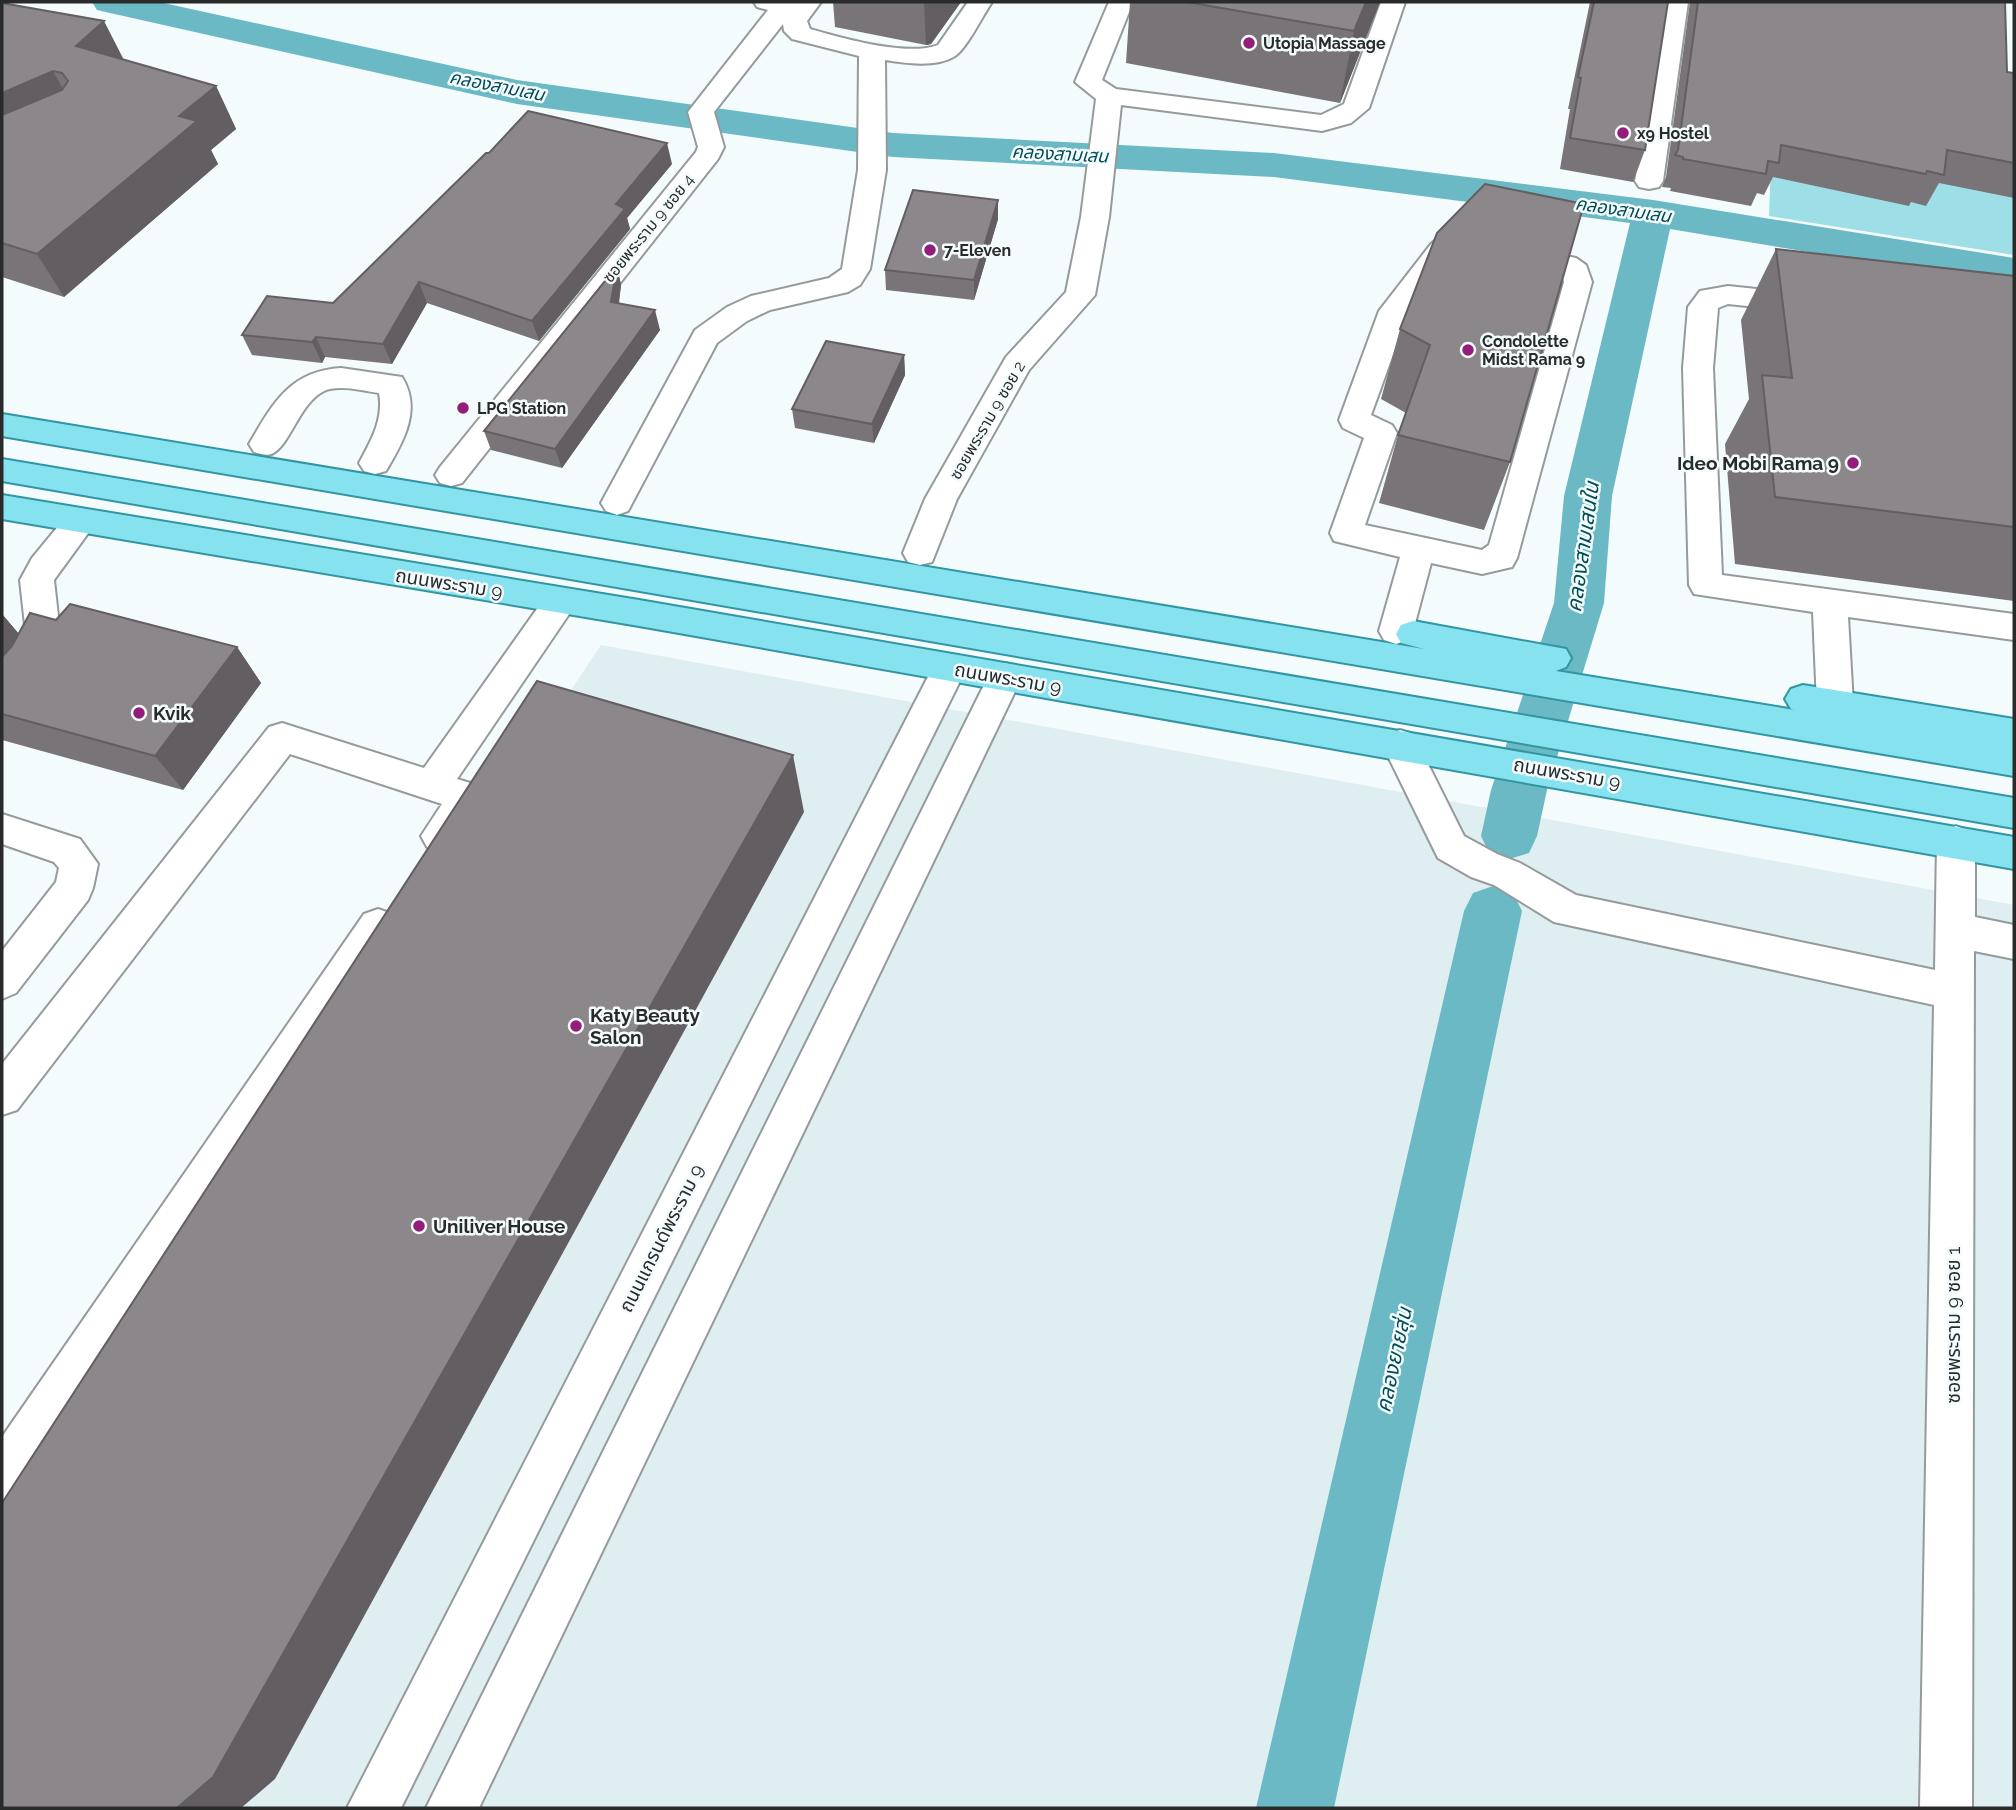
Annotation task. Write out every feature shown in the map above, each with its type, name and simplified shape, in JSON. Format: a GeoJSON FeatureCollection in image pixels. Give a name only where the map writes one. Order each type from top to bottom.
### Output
{"type":"FeatureCollection","features":[{"type":"Feature","properties":{"kind":"main road"},"geometry":{"type":"LineString","coordinates":[[2,401],[2014,733]]}},
{"type":"Feature","properties":{"kind":"main road"},"geometry":{"type":"LineString","coordinates":[[2,425],[2014,761]]}},
{"type":"Feature","properties":{"kind":"main road","name":"ถนนพระราม 9"},"geometry":{"type":"LineString","coordinates":[[2,470],[2014,813]]}},
{"type":"Feature","properties":{"kind":"main road","name":"ถนนพระราม 9"},"geometry":{"type":"LineString","coordinates":[[2,507],[1400,744],[2014,853]]}},
{"type":"Feature","properties":{"kind":"street"},"geometry":{"type":"LineString","coordinates":[[787,3],[797,17],[796,31],[808,37],[872,51],[926,57],[944,53],[980,2]]}},
{"type":"Feature","properties":{"kind":"street"},"geometry":{"type":"LineString","coordinates":[[1121,2],[1088,82],[1109,96],[1322,123],[1342,117],[1356,108],[1388,3]]}},
{"type":"Feature","properties":{"kind":"street"},"geometry":{"type":"LineString","coordinates":[[1649,181],[1676,2]]}},
{"type":"Feature","properties":{"kind":"street","name":"ซอยพระราม 9 ซอย 4"},"geometry":{"type":"LineString","coordinates":[[451,475],[709,153],[711,147],[701,112],[787,3]]}},
{"type":"Feature","properties":{"kind":"street"},"geometry":{"type":"LineString","coordinates":[[617,503],[705,337],[737,314],[761,303],[838,285],[850,278],[856,269],[871,180],[872,51]]}},
{"type":"Feature","properties":{"kind":"street","name":"ซอยพระราม 9 ซอย 2"},"geometry":{"type":"LineString","coordinates":[[920,553],[941,499],[1017,364],[1080,295],[1095,218],[1109,96]]}},
{"type":"Feature","properties":{"kind":"street"},"geometry":{"type":"LineString","coordinates":[[1460,243],[1566,264],[1576,271],[1578,282],[1500,558],[1482,562],[1419,548],[1346,533],[1381,433],[1354,420],[1394,312],[1447,245],[1460,243]]}},
{"type":"Feature","properties":{"kind":"street"},"geometry":{"type":"LineString","coordinates":[[1833,307],[1728,295],[1710,298],[1703,307],[1698,368],[1706,585],[2014,627]]}},
{"type":"Feature","properties":{"kind":"street"},"geometry":{"type":"LineString","coordinates":[[265,444],[299,394],[313,381],[329,377],[391,384],[396,392],[395,418],[375,463]]}},
{"type":"Feature","properties":{"kind":"street"},"geometry":{"type":"LineString","coordinates":[[2,702],[29,670],[44,643],[37,580],[44,567],[81,521]]}},
{"type":"Feature","properties":{"kind":"street"},"geometry":{"type":"LineString","coordinates":[[1396,631],[1419,548]]}},
{"type":"Feature","properties":{"kind":"street"},"geometry":{"type":"LineString","coordinates":[[432,785],[561,601]]}},
{"type":"Feature","properties":{"kind":"street"},"geometry":{"type":"LineString","coordinates":[[1830,603],[1835,704]]}},
{"type":"Feature","properties":{"kind":"street","name":"ถนนแกรนด์พระราม 9"},"geometry":{"type":"LineString","coordinates":[[373,1808],[950,667]]}},
{"type":"Feature","properties":{"kind":"street"},"geometry":{"type":"LineString","coordinates":[[452,1808],[1005,677]]}},
{"type":"Feature","properties":{"kind":"street"},"geometry":{"type":"LineString","coordinates":[[2,1096],[282,737],[467,797],[420,866]]}},
{"type":"Feature","properties":{"kind":"street"},"geometry":{"type":"LineString","coordinates":[[1400,744],[1451,847],[1484,866],[1507,874],[1568,910],[1955,992]]}},
{"type":"Feature","properties":{"kind":"street"},"geometry":{"type":"LineString","coordinates":[[2,830],[67,850],[79,864],[75,888],[2,981]]}},
{"type":"Feature","properties":{"kind":"street","name":"ซอยพระราม 9 ซอย 1"},"geometry":{"type":"LineString","coordinates":[[1946,1808],[1956,842]]}},
{"type":"Feature","properties":{"kind":"street"},"geometry":{"type":"LineString","coordinates":[[2,1478],[396,901]]}},
{"type":"Feature","properties":{"kind":"street"},"geometry":{"type":"LineString","coordinates":[[1956,930],[2014,942]]}},
{"type":"Feature","properties":{"kind":"shaded area"},"geometry":{"type":"Polygon","coordinates":[[[1773,112],[2014,164],[2014,255],[1769,216],[1773,112]]]}},
{"type":"Feature","properties":{"kind":"shaded area"},"geometry":{"type":"Polygon","coordinates":[[[601,645],[2014,905],[2014,1808],[2,1808],[2,1547],[601,645]]]}},
{"type":"Feature","properties":{"kind":"building"},"geometry":{"type":"Polygon","coordinates":[[[1187,2],[1366,2],[1354,31],[1187,2]]]}},
{"type":"Feature","properties":{"kind":"building"},"geometry":{"type":"Polygon","coordinates":[[[1594,2],[1668,2],[1645,150],[1570,138],[1581,78],[1578,77],[1594,2]]]}},
{"type":"Feature","properties":{"kind":"building"},"geometry":{"type":"Polygon","coordinates":[[[1698,2],[2005,2],[2007,72],[2014,73],[2014,163],[1947,150],[1944,175],[1927,171],[1926,174],[1781,145],[1779,163],[1768,161],[1766,174],[1683,159],[1675,155],[1678,150],[1698,2]]]}},
{"type":"Feature","properties":{"kind":"building"},"geometry":{"type":"Polygon","coordinates":[[[2,3],[104,21],[76,46],[216,86],[179,116],[197,121],[37,254],[2,243],[2,115],[62,90],[68,81],[62,73],[53,71],[2,93],[2,3]]]}},
{"type":"Feature","properties":{"kind":"building"},"geometry":{"type":"Polygon","coordinates":[[[528,111],[667,143],[616,204],[625,209],[532,321],[419,282],[383,344],[316,337],[312,342],[242,335],[267,296],[333,303],[489,153],[528,111]]]}},
{"type":"Feature","properties":{"kind":"building","name":"Condolette Midst Rama 9"},"geometry":{"type":"Polygon","coordinates":[[[1485,184],[1584,204],[1510,462],[1398,435],[1430,345],[1400,329],[1437,233],[1485,184]]]}},
{"type":"Feature","properties":{"kind":"building"},"geometry":{"type":"Polygon","coordinates":[[[913,190],[998,200],[974,280],[885,270],[913,190]]]}},
{"type":"Feature","properties":{"kind":"building","name":"Ideo Mobi Rama 9"},"geometry":{"type":"Polygon","coordinates":[[[1776,249],[2014,276],[2014,527],[1775,497],[1762,375],[1792,378],[1776,249]]]}},
{"type":"Feature","properties":{"kind":"building"},"geometry":{"type":"Polygon","coordinates":[[[617,266],[611,302],[655,310],[555,449],[484,431],[617,266]]]}},
{"type":"Feature","properties":{"kind":"building"},"geometry":{"type":"Polygon","coordinates":[[[826,341],[904,355],[872,424],[792,409],[826,341]]]}},
{"type":"Feature","properties":{"kind":"building"},"geometry":{"type":"Polygon","coordinates":[[[70,604],[237,647],[155,756],[2,714],[2,657],[12,646],[30,613],[56,620],[70,604]]]}},
{"type":"Feature","properties":{"kind":"building","name":"Uniliver House"},"geometry":{"type":"Polygon","coordinates":[[[537,681],[793,755],[213,1777],[177,1808],[2,1808],[2,1503],[537,681]]]}},
{"type":"Feature","properties":{"kind":"waterway","name":"คลองสามเสน"},"geometry":{"type":"LineString","coordinates":[[110,2],[517,92],[893,145],[1274,165],[1653,213]]}},
{"type":"Feature","properties":{"kind":"waterway","name":"คลองสามเสนใน"},"geometry":{"type":"LineString","coordinates":[[1509,836],[1519,790],[1579,603],[1588,496],[1653,213]]}},
{"type":"Feature","properties":{"kind":"waterway","name":"คลองสามเสน"},"geometry":{"type":"LineString","coordinates":[[1653,213],[2014,272]]}},
{"type":"Feature","properties":{"kind":"waterway","name":"คลองยายสุ่น"},"geometry":{"type":"LineString","coordinates":[[1295,1808],[1493,911]]}},
{"type":"Feature","properties":{"kind":"place","name":"Utopia Massage"},"geometry":{"type":"Point","coordinates":[1249,43]}},
{"type":"Feature","properties":{"kind":"place","name":"x9 Hostel"},"geometry":{"type":"Point","coordinates":[1623,133]}},
{"type":"Feature","properties":{"kind":"place","name":"7-Eleven"},"geometry":{"type":"Point","coordinates":[930,250]}},
{"type":"Feature","properties":{"kind":"place","name":"Condolette Midst Rama 9"},"geometry":{"type":"Point","coordinates":[1468,350]}},
{"type":"Feature","properties":{"kind":"place","name":"LPG Station"},"geometry":{"type":"Point","coordinates":[463,408]}},
{"type":"Feature","properties":{"kind":"place","name":"Ideo Mobi Rama 9"},"geometry":{"type":"Point","coordinates":[1853,463]}},
{"type":"Feature","properties":{"kind":"place","name":"Kvik"},"geometry":{"type":"Point","coordinates":[139,713]}},
{"type":"Feature","properties":{"kind":"place","name":"Katy Beauty Salon"},"geometry":{"type":"Point","coordinates":[576,1026]}},
{"type":"Feature","properties":{"kind":"place","name":"Uniliver House"},"geometry":{"type":"Point","coordinates":[419,1226]}}]}
